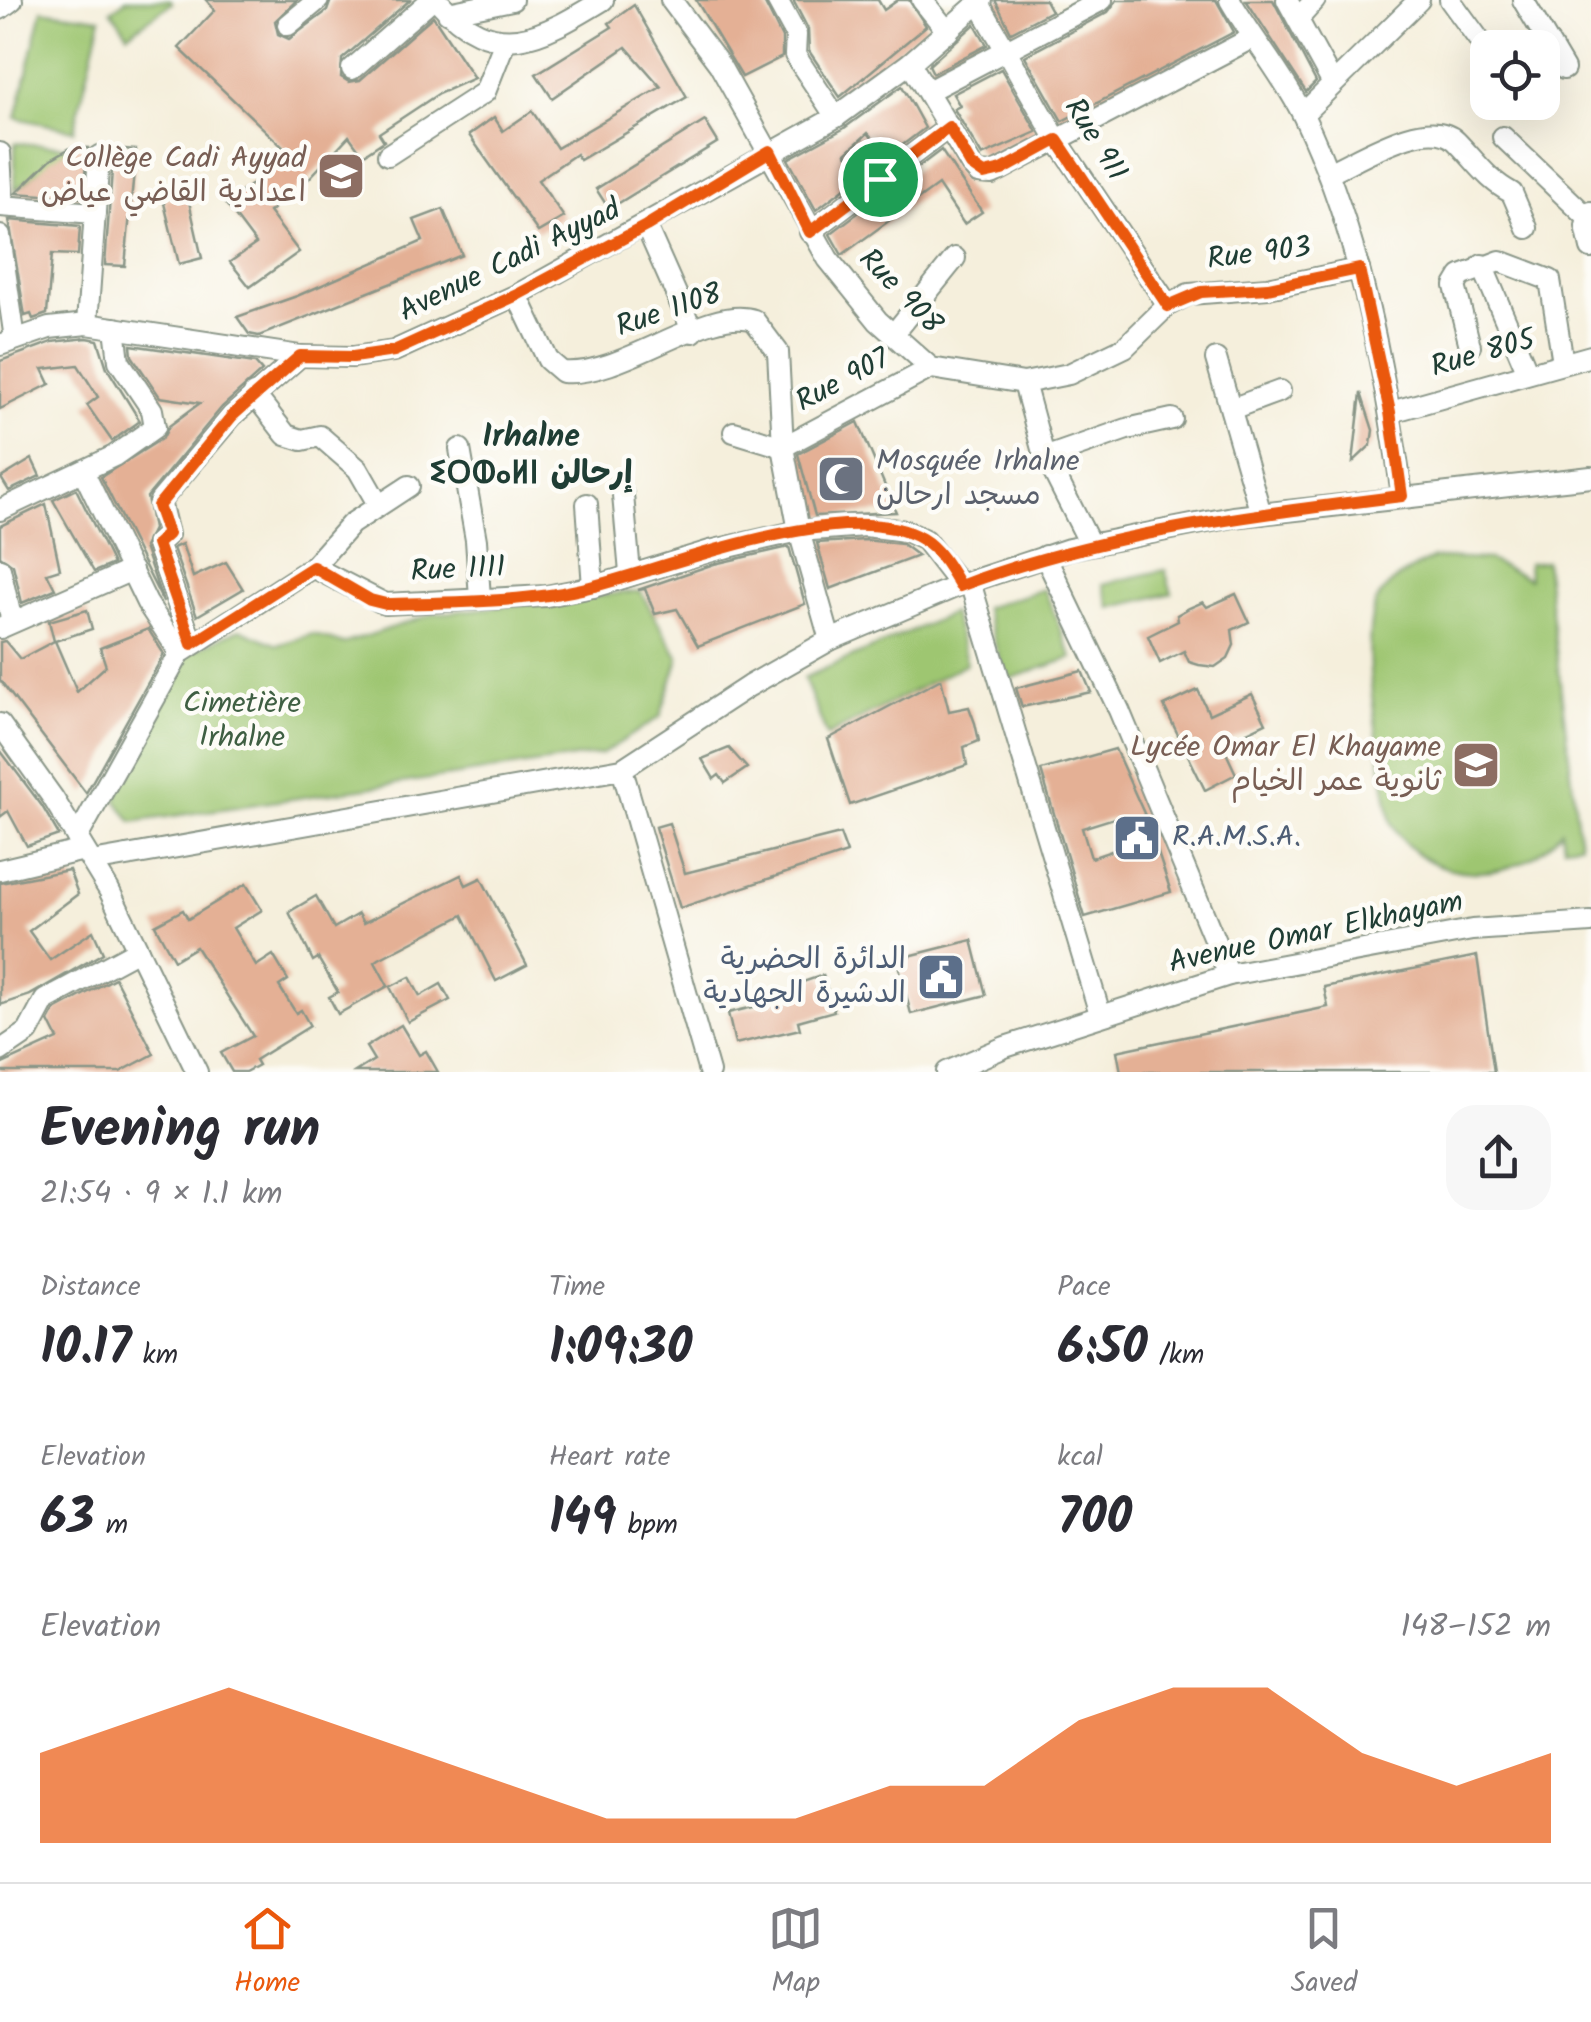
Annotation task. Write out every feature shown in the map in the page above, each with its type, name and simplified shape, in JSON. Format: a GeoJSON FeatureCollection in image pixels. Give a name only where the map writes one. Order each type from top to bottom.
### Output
{"type":"FeatureCollection","features":[{"type":"Feature","properties":{"kind":"street"},"geometry":{"type":"LineString","coordinates":[[288,26],[318,0]]}},
{"type":"Feature","properties":{"kind":"street"},"geometry":{"type":"LineString","coordinates":[[352,69],[438,4],[512,0]]}},
{"type":"Feature","properties":{"kind":"street"},"geometry":{"type":"LineString","coordinates":[[438,4],[465,28],[505,41],[534,38],[579,6],[602,0]]}},
{"type":"Feature","properties":{"kind":"street","name":"Rue 908"},"geometry":{"type":"LineString","coordinates":[[671,0],[719,64],[770,151],[810,232],[850,289],[931,368]]}},
{"type":"Feature","properties":{"kind":"street"},"geometry":{"type":"LineString","coordinates":[[778,0],[796,35],[795,55],[836,117]]}},
{"type":"Feature","properties":{"kind":"street"},"geometry":{"type":"LineString","coordinates":[[922,0],[948,32]]}},
{"type":"Feature","properties":{"kind":"street"},"geometry":{"type":"LineString","coordinates":[[930,90],[1102,0]]}},
{"type":"Feature","properties":{"kind":"street"},"geometry":{"type":"LineString","coordinates":[[1230,0],[1303,114],[1328,173],[1359,269],[1390,412],[1402,496]]}},
{"type":"Feature","properties":{"kind":"street"},"geometry":{"type":"LineString","coordinates":[[1315,0],[1292,9],[1333,84]]}},
{"type":"Feature","properties":{"kind":"street"},"geometry":{"type":"LineString","coordinates":[[1303,114],[1419,0]]}},
{"type":"Feature","properties":{"kind":"street"},"geometry":{"type":"LineString","coordinates":[[1450,0],[1472,30]]}},
{"type":"Feature","properties":{"kind":"street"},"geometry":{"type":"LineString","coordinates":[[1523,0],[1564,69]]}},
{"type":"Feature","properties":{"kind":"street","name":"Avenue Cadi Ayyad"},"geometry":{"type":"LineString","coordinates":[[7,342],[49,328],[87,324],[300,356],[353,357],[394,351],[517,295],[836,117],[948,32],[980,2]]}},
{"type":"Feature","properties":{"kind":"street","name":"Rue 911"},"geometry":{"type":"LineString","coordinates":[[980,2],[1057,140],[1168,306]]}},
{"type":"Feature","properties":{"kind":"street"},"geometry":{"type":"LineString","coordinates":[[910,62],[971,165],[978,173],[992,174],[1252,38]]}},
{"type":"Feature","properties":{"kind":"street"},"geometry":{"type":"LineString","coordinates":[[388,155],[484,92],[505,41]]}},
{"type":"Feature","properties":{"kind":"street"},"geometry":{"type":"LineString","coordinates":[[810,232],[949,127]]}},
{"type":"Feature","properties":{"kind":"street"},"geometry":{"type":"LineString","coordinates":[[1328,173],[1421,132],[1438,129],[1452,137],[1492,182],[1512,192],[1527,228]]}},
{"type":"Feature","properties":{"kind":"street"},"geometry":{"type":"LineString","coordinates":[[1504,137],[1589,215],[1591,248]]}},
{"type":"Feature","properties":{"kind":"street"},"geometry":{"type":"LineString","coordinates":[[0,153],[1,206],[95,213]]}},
{"type":"Feature","properties":{"kind":"street"},"geometry":{"type":"LineString","coordinates":[[87,324],[99,156]]}},
{"type":"Feature","properties":{"kind":"street"},"geometry":{"type":"LineString","coordinates":[[646,226],[693,332]]}},
{"type":"Feature","properties":{"kind":"street"},"geometry":{"type":"LineString","coordinates":[[0,236],[7,342]]}},
{"type":"Feature","properties":{"kind":"street"},"geometry":{"type":"LineString","coordinates":[[893,335],[955,258]]}},
{"type":"Feature","properties":{"kind":"street"},"geometry":{"type":"LineString","coordinates":[[1470,346],[1454,292],[1461,276],[1500,260],[1548,276],[1563,363]]}},
{"type":"Feature","properties":{"kind":"street"},"geometry":{"type":"LineString","coordinates":[[1482,265],[1528,372]]}},
{"type":"Feature","properties":{"kind":"street","name":"Rue 903"},"geometry":{"type":"LineString","coordinates":[[1168,306],[1201,292],[1268,288],[1359,269]]}},
{"type":"Feature","properties":{"kind":"street","name":"Rue 1108"},"geometry":{"type":"LineString","coordinates":[[517,295],[548,360],[562,372],[627,358],[740,316],[754,320],[778,352],[784,447]]}},
{"type":"Feature","properties":{"kind":"street"},"geometry":{"type":"LineString","coordinates":[[931,368],[1024,383],[1095,365],[1125,347],[1168,306]]}},
{"type":"Feature","properties":{"kind":"street"},"geometry":{"type":"LineString","coordinates":[[0,510],[84,471],[148,434],[157,423],[119,361],[116,328]]}},
{"type":"Feature","properties":{"kind":"street"},"geometry":{"type":"LineString","coordinates":[[0,570],[6,625],[157,544],[168,534],[158,506],[160,501],[254,394],[300,356]]}},
{"type":"Feature","properties":{"kind":"street","name":"Rue 805"},"geometry":{"type":"LineString","coordinates":[[1390,412],[1591,356]]}},
{"type":"Feature","properties":{"kind":"street"},"geometry":{"type":"LineString","coordinates":[[1216,359],[1261,514]]}},
{"type":"Feature","properties":{"kind":"street","name":"Rue 907"},"geometry":{"type":"LineString","coordinates":[[784,447],[931,368]]}},
{"type":"Feature","properties":{"kind":"street"},"geometry":{"type":"LineString","coordinates":[[1024,383],[1047,457],[1090,544]]}},
{"type":"Feature","properties":{"kind":"street"},"geometry":{"type":"LineString","coordinates":[[1232,408],[1280,390]]}},
{"type":"Feature","properties":{"kind":"street"},"geometry":{"type":"LineString","coordinates":[[254,394],[286,435],[302,440],[320,436],[352,462],[378,504]]}},
{"type":"Feature","properties":{"kind":"street"},"geometry":{"type":"LineString","coordinates":[[1047,457],[1127,429],[1172,419]]}},
{"type":"Feature","properties":{"kind":"street"},"geometry":{"type":"LineString","coordinates":[[734,432],[784,447],[799,532],[830,640]]}},
{"type":"Feature","properties":{"kind":"street"},"geometry":{"type":"LineString","coordinates":[[460,449],[476,540],[480,598]]}},
{"type":"Feature","properties":{"kind":"street"},"geometry":{"type":"LineString","coordinates":[[84,471],[147,603],[186,648]]}},
{"type":"Feature","properties":{"kind":"street"},"geometry":{"type":"LineString","coordinates":[[0,870],[84,850],[622,769],[749,686],[830,640],[965,584],[1090,544],[1261,514],[1591,477]]}},
{"type":"Feature","properties":{"kind":"street"},"geometry":{"type":"LineString","coordinates":[[84,850],[186,648],[313,567],[351,524],[408,486]]}},
{"type":"Feature","properties":{"kind":"street"},"geometry":{"type":"LineString","coordinates":[[622,495],[630,573]]}},
{"type":"Feature","properties":{"kind":"street"},"geometry":{"type":"LineString","coordinates":[[586,504],[592,587]]}},
{"type":"Feature","properties":{"kind":"street","name":"Rue 1111"},"geometry":{"type":"LineString","coordinates":[[313,567],[370,600],[386,604],[546,596],[799,532],[865,526],[906,531],[935,549],[965,584],[1100,1014]]}},
{"type":"Feature","properties":{"kind":"street"},"geometry":{"type":"LineString","coordinates":[[157,544],[186,648]]}},
{"type":"Feature","properties":{"kind":"street"},"geometry":{"type":"LineString","coordinates":[[1045,556],[1119,710],[1229,975]]}},
{"type":"Feature","properties":{"kind":"street"},"geometry":{"type":"LineString","coordinates":[[0,724],[84,850],[197,1072]]}},
{"type":"Feature","properties":{"kind":"street"},"geometry":{"type":"LineString","coordinates":[[622,769],[709,1072]]}},
{"type":"Feature","properties":{"kind":"street","name":"Avenue Omar Elkhayam"},"geometry":{"type":"LineString","coordinates":[[947,1072],[1100,1014],[1229,975],[1472,930],[1591,922]]}},
{"type":"Feature","properties":{"kind":"street"},"geometry":{"type":"LineString","coordinates":[[0,1050],[28,1032],[45,1000],[138,950]]}},
{"type":"Feature","properties":{"kind":"green space"},"geometry":{"type":"Polygon","coordinates":[[[126,0],[172,3],[128,34],[111,10],[126,0]]]}},
{"type":"Feature","properties":{"kind":"green space"},"geometry":{"type":"Polygon","coordinates":[[[42,10],[101,18],[74,130],[16,118],[42,10]]]}},
{"type":"Feature","properties":{"kind":"green space"},"geometry":{"type":"Polygon","coordinates":[[[15,143],[72,147],[15,190],[15,143]]]}},
{"type":"Feature","properties":{"kind":"green space","name":"Lycée Omar El Khayame ثانوية عمر الخيام"},"geometry":{"type":"Polygon","coordinates":[[[1434,558],[1489,560],[1529,579],[1528,563],[1545,561],[1580,844],[1564,846],[1561,830],[1544,849],[1522,862],[1498,870],[1473,872],[1448,868],[1425,858],[1405,843],[1391,821],[1373,707],[1369,643],[1372,617],[1378,599],[1389,586],[1434,558]]]}},
{"type":"Feature","properties":{"kind":"green space"},"geometry":{"type":"Polygon","coordinates":[[[1165,570],[1172,593],[1110,608],[1103,584],[1165,570]]]}},
{"type":"Feature","properties":{"kind":"green space"},"geometry":{"type":"Polygon","coordinates":[[[1044,589],[1072,658],[1006,680],[984,608],[1044,589]]]}},
{"type":"Feature","properties":{"kind":"green space","name":"Cimetière Irhalne"},"geometry":{"type":"Polygon","coordinates":[[[640,591],[679,658],[660,717],[602,754],[132,822],[116,800],[167,679],[188,653],[240,629],[277,645],[313,634],[343,644],[433,614],[640,591]]]}},
{"type":"Feature","properties":{"kind":"green space"},"geometry":{"type":"Polygon","coordinates":[[[952,613],[967,663],[827,736],[804,678],[952,613]]]}},
{"type":"Feature","properties":{"kind":"building"},"geometry":{"type":"Polygon","coordinates":[[[206,0],[297,0],[275,21],[278,34],[289,39],[327,11],[331,0],[410,0],[342,59],[341,77],[349,82],[360,80],[433,16],[474,78],[438,94],[379,133],[384,141],[363,155],[349,136],[300,188],[269,212],[299,252],[250,287],[230,262],[256,244],[226,204],[290,154],[179,48],[215,10],[206,0]]]}},
{"type":"Feature","properties":{"kind":"building"},"geometry":{"type":"Polygon","coordinates":[[[696,0],[763,0],[782,38],[782,57],[742,77],[696,0]]]}},
{"type":"Feature","properties":{"kind":"building"},"geometry":{"type":"Polygon","coordinates":[[[793,0],[878,0],[884,10],[898,0],[909,0],[926,26],[840,97],[809,51],[808,29],[793,0]]]}},
{"type":"Feature","properties":{"kind":"building"},"geometry":{"type":"Polygon","coordinates":[[[995,0],[1045,0],[1051,11],[1011,32],[995,0]]]}},
{"type":"Feature","properties":{"kind":"building"},"geometry":{"type":"Polygon","coordinates":[[[1117,0],[1216,0],[1234,32],[1062,121],[1025,56],[1108,12],[1117,0]]]}},
{"type":"Feature","properties":{"kind":"building"},"geometry":{"type":"Polygon","coordinates":[[[1246,0],[1273,0],[1316,82],[1306,92],[1246,0]]]}},
{"type":"Feature","properties":{"kind":"building"},"geometry":{"type":"Polygon","coordinates":[[[634,5],[687,97],[580,160],[576,154],[538,180],[564,217],[538,232],[469,135],[494,117],[503,131],[532,111],[557,148],[661,87],[626,47],[552,98],[536,74],[612,27],[609,23],[634,5]]]}},
{"type":"Feature","properties":{"kind":"building"},"geometry":{"type":"Polygon","coordinates":[[[975,24],[987,45],[933,73],[929,65],[975,24]]]}},
{"type":"Feature","properties":{"kind":"building"},"geometry":{"type":"Polygon","coordinates":[[[1001,69],[1037,132],[982,156],[954,109],[960,106],[953,94],[1001,69]]]}},
{"type":"Feature","properties":{"kind":"building"},"geometry":{"type":"Polygon","coordinates":[[[902,86],[925,128],[888,156],[868,133],[846,153],[862,175],[816,210],[788,159],[843,129],[902,86]]]}},
{"type":"Feature","properties":{"kind":"building"},"geometry":{"type":"Polygon","coordinates":[[[705,121],[718,142],[609,209],[596,189],[705,121]]]}},
{"type":"Feature","properties":{"kind":"building"},"geometry":{"type":"Polygon","coordinates":[[[72,147],[88,148],[82,198],[16,193],[51,159],[72,147]]]}},
{"type":"Feature","properties":{"kind":"building"},"geometry":{"type":"Polygon","coordinates":[[[110,148],[136,150],[125,266],[105,265],[113,157],[110,148]]]}},
{"type":"Feature","properties":{"kind":"building"},"geometry":{"type":"Polygon","coordinates":[[[941,150],[982,212],[964,224],[938,185],[842,255],[830,234],[941,150]]]}},
{"type":"Feature","properties":{"kind":"building"},"geometry":{"type":"Polygon","coordinates":[[[187,193],[202,258],[179,264],[163,199],[187,193]]]}},
{"type":"Feature","properties":{"kind":"building"},"geometry":{"type":"Polygon","coordinates":[[[443,209],[462,255],[259,336],[249,334],[237,317],[297,296],[423,241],[414,220],[443,209]]]}},
{"type":"Feature","properties":{"kind":"building"},"geometry":{"type":"Polygon","coordinates":[[[9,220],[80,226],[78,255],[52,254],[47,314],[33,319],[31,314],[25,316],[9,220]]]}},
{"type":"Feature","properties":{"kind":"building"},"geometry":{"type":"Polygon","coordinates":[[[98,340],[107,368],[140,421],[112,441],[87,405],[98,397],[78,365],[43,369],[50,384],[0,409],[0,361],[52,342],[98,340]]]}},
{"type":"Feature","properties":{"kind":"building"},"geometry":{"type":"Polygon","coordinates":[[[131,345],[255,363],[262,371],[222,407],[147,497],[153,529],[144,547],[163,602],[101,477],[163,438],[169,426],[200,403],[160,397],[132,356],[131,345]]]}},
{"type":"Feature","properties":{"kind":"building"},"geometry":{"type":"Polygon","coordinates":[[[1361,393],[1373,430],[1371,445],[1353,462],[1361,393]]]}},
{"type":"Feature","properties":{"kind":"building","name":"Mosquée Irhalne مسجد ارحالن"},"geometry":{"type":"Polygon","coordinates":[[[858,422],[896,512],[815,516],[798,454],[858,422]]]}},
{"type":"Feature","properties":{"kind":"building"},"geometry":{"type":"Polygon","coordinates":[[[32,459],[40,476],[9,491],[1,478],[32,459]]]}},
{"type":"Feature","properties":{"kind":"building"},"geometry":{"type":"Polygon","coordinates":[[[76,489],[113,564],[94,572],[53,500],[76,489]]]}},
{"type":"Feature","properties":{"kind":"building"},"geometry":{"type":"Polygon","coordinates":[[[46,504],[60,569],[47,573],[55,589],[22,603],[13,565],[0,556],[0,526],[46,504]]]}},
{"type":"Feature","properties":{"kind":"building"},"geometry":{"type":"Polygon","coordinates":[[[865,540],[902,544],[918,556],[830,589],[817,543],[865,540]]]}},
{"type":"Feature","properties":{"kind":"building"},"geometry":{"type":"Polygon","coordinates":[[[182,544],[193,577],[226,562],[243,589],[197,616],[173,548],[182,544]]]}},
{"type":"Feature","properties":{"kind":"building"},"geometry":{"type":"Polygon","coordinates":[[[789,547],[805,604],[698,646],[677,609],[655,614],[645,589],[638,590],[714,564],[789,547]]]}},
{"type":"Feature","properties":{"kind":"building"},"geometry":{"type":"Polygon","coordinates":[[[1236,594],[1249,622],[1232,630],[1234,645],[1228,658],[1215,667],[1199,665],[1189,662],[1184,651],[1160,663],[1148,636],[1178,621],[1177,615],[1189,608],[1203,602],[1207,607],[1236,594]]]}},
{"type":"Feature","properties":{"kind":"building"},"geometry":{"type":"Polygon","coordinates":[[[87,610],[92,629],[55,641],[77,692],[106,666],[100,648],[148,629],[164,654],[86,793],[0,680],[0,642],[5,641],[20,659],[54,641],[49,621],[87,610]]]}},
{"type":"Feature","properties":{"kind":"building"},"geometry":{"type":"Polygon","coordinates":[[[1082,671],[1091,692],[1022,707],[1016,688],[1082,671]]]}},
{"type":"Feature","properties":{"kind":"building"},"geometry":{"type":"Polygon","coordinates":[[[941,679],[949,711],[969,707],[975,723],[979,741],[964,747],[967,765],[850,805],[828,739],[941,679]]]}},
{"type":"Feature","properties":{"kind":"building"},"geometry":{"type":"Polygon","coordinates":[[[1198,690],[1209,714],[1252,694],[1266,723],[1222,744],[1236,774],[1205,790],[1164,706],[1198,690]]]}},
{"type":"Feature","properties":{"kind":"building"},"geometry":{"type":"Polygon","coordinates":[[[729,748],[747,768],[725,783],[719,775],[714,779],[702,759],[729,748]]]}},
{"type":"Feature","properties":{"kind":"building","name":"R.A.M.S.A."},"geometry":{"type":"Polygon","coordinates":[[[1115,749],[1147,820],[1171,892],[1085,917],[1041,770],[1115,749]],[[1114,818],[1082,828],[1091,858],[1123,847],[1114,818]]]}},
{"type":"Feature","properties":{"kind":"building"},"geometry":{"type":"Polygon","coordinates":[[[0,750],[59,835],[27,846],[8,811],[0,817],[0,750]]]}},
{"type":"Feature","properties":{"kind":"building"},"geometry":{"type":"Polygon","coordinates":[[[669,823],[685,873],[840,834],[847,853],[680,908],[655,827],[669,823]]]}},
{"type":"Feature","properties":{"kind":"building"},"geometry":{"type":"Polygon","coordinates":[[[69,870],[78,894],[29,931],[50,960],[93,931],[103,953],[30,995],[0,1005],[0,883],[69,870]]]}},
{"type":"Feature","properties":{"kind":"building"},"geometry":{"type":"Polygon","coordinates":[[[461,875],[466,885],[481,878],[527,965],[496,981],[463,915],[375,962],[388,986],[338,1014],[329,997],[338,992],[318,958],[313,961],[289,912],[316,896],[334,928],[358,914],[363,923],[461,875]]]}},
{"type":"Feature","properties":{"kind":"building"},"geometry":{"type":"Polygon","coordinates":[[[246,884],[262,910],[233,928],[256,966],[273,955],[288,980],[279,986],[296,1013],[301,1010],[310,1026],[255,1060],[258,1065],[245,1072],[232,1072],[221,1053],[253,1036],[196,947],[174,960],[155,925],[183,910],[188,919],[246,884]]]}},
{"type":"Feature","properties":{"kind":"building","name":"الدائرة الحضرية الدشيرة الجهادية"},"geometry":{"type":"Polygon","coordinates":[[[972,940],[986,995],[911,1014],[897,959],[972,940]]]}},
{"type":"Feature","properties":{"kind":"building"},"geometry":{"type":"Polygon","coordinates":[[[1477,956],[1494,1072],[1121,1072],[1117,1051],[1328,1007],[1324,987],[1477,956]]]}},
{"type":"Feature","properties":{"kind":"building"},"geometry":{"type":"Polygon","coordinates":[[[823,975],[834,1011],[798,1021],[800,1029],[735,1044],[728,1013],[800,996],[797,984],[823,975]]]}},
{"type":"Feature","properties":{"kind":"building"},"geometry":{"type":"Polygon","coordinates":[[[410,977],[420,996],[441,984],[450,1000],[408,1022],[390,987],[410,977]]]}},
{"type":"Feature","properties":{"kind":"building"},"geometry":{"type":"Polygon","coordinates":[[[115,978],[154,1054],[120,1072],[0,1072],[0,1065],[58,1039],[49,1021],[55,1010],[115,978]]]}},
{"type":"Feature","properties":{"kind":"building"},"geometry":{"type":"Polygon","coordinates":[[[401,1025],[419,1055],[426,1051],[438,1072],[355,1072],[374,1060],[366,1047],[401,1025]]]}},
{"type":"Feature","properties":{"kind":"place","name":"Collège Cadi Ayyad اعدادية القاضي عياض"},"geometry":{"type":"Point","coordinates":[341,176]}},
{"type":"Feature","properties":{"kind":"place","name":"Mosquée Irhalne مسجد ارحالن"},"geometry":{"type":"Point","coordinates":[841,479]}},
{"type":"Feature","properties":{"kind":"place","name":"Lycée Omar El Khayame ثانوية عمر الخيام"},"geometry":{"type":"Point","coordinates":[1476,765]}},
{"type":"Feature","properties":{"kind":"place","name":"R.A.M.S.A."},"geometry":{"type":"Point","coordinates":[1137,838]}},
{"type":"Feature","properties":{"kind":"place","name":"الدائرة الحضرية الدشيرة الجهادية"},"geometry":{"type":"Point","coordinates":[941,977]}},
{"type":"Feature","properties":{"kind":"district","name":"Irhalne ⵉⵔⵀⴰⵍⵏ إرحالن"},"geometry":{"type":"Point","coordinates":[531,456]}},
{"type":"Feature","properties":{"kind":"route"},"geometry":{"type":"LineString","coordinates":[[949,127],[971,165],[984,174],[1002,170],[1057,140],[1168,306],[1188,294],[1268,288],[1359,269],[1390,412],[1402,496],[1233,517],[1090,544],[960,586],[941,556],[925,540],[906,531],[865,526],[799,532],[710,551],[592,587],[546,596],[386,604],[370,600],[313,567],[192,644],[157,544],[168,534],[158,506],[232,416],[300,356],[353,357],[394,351],[517,295],[646,226],[770,151],[810,232],[880,179],[949,127]]}}]}
